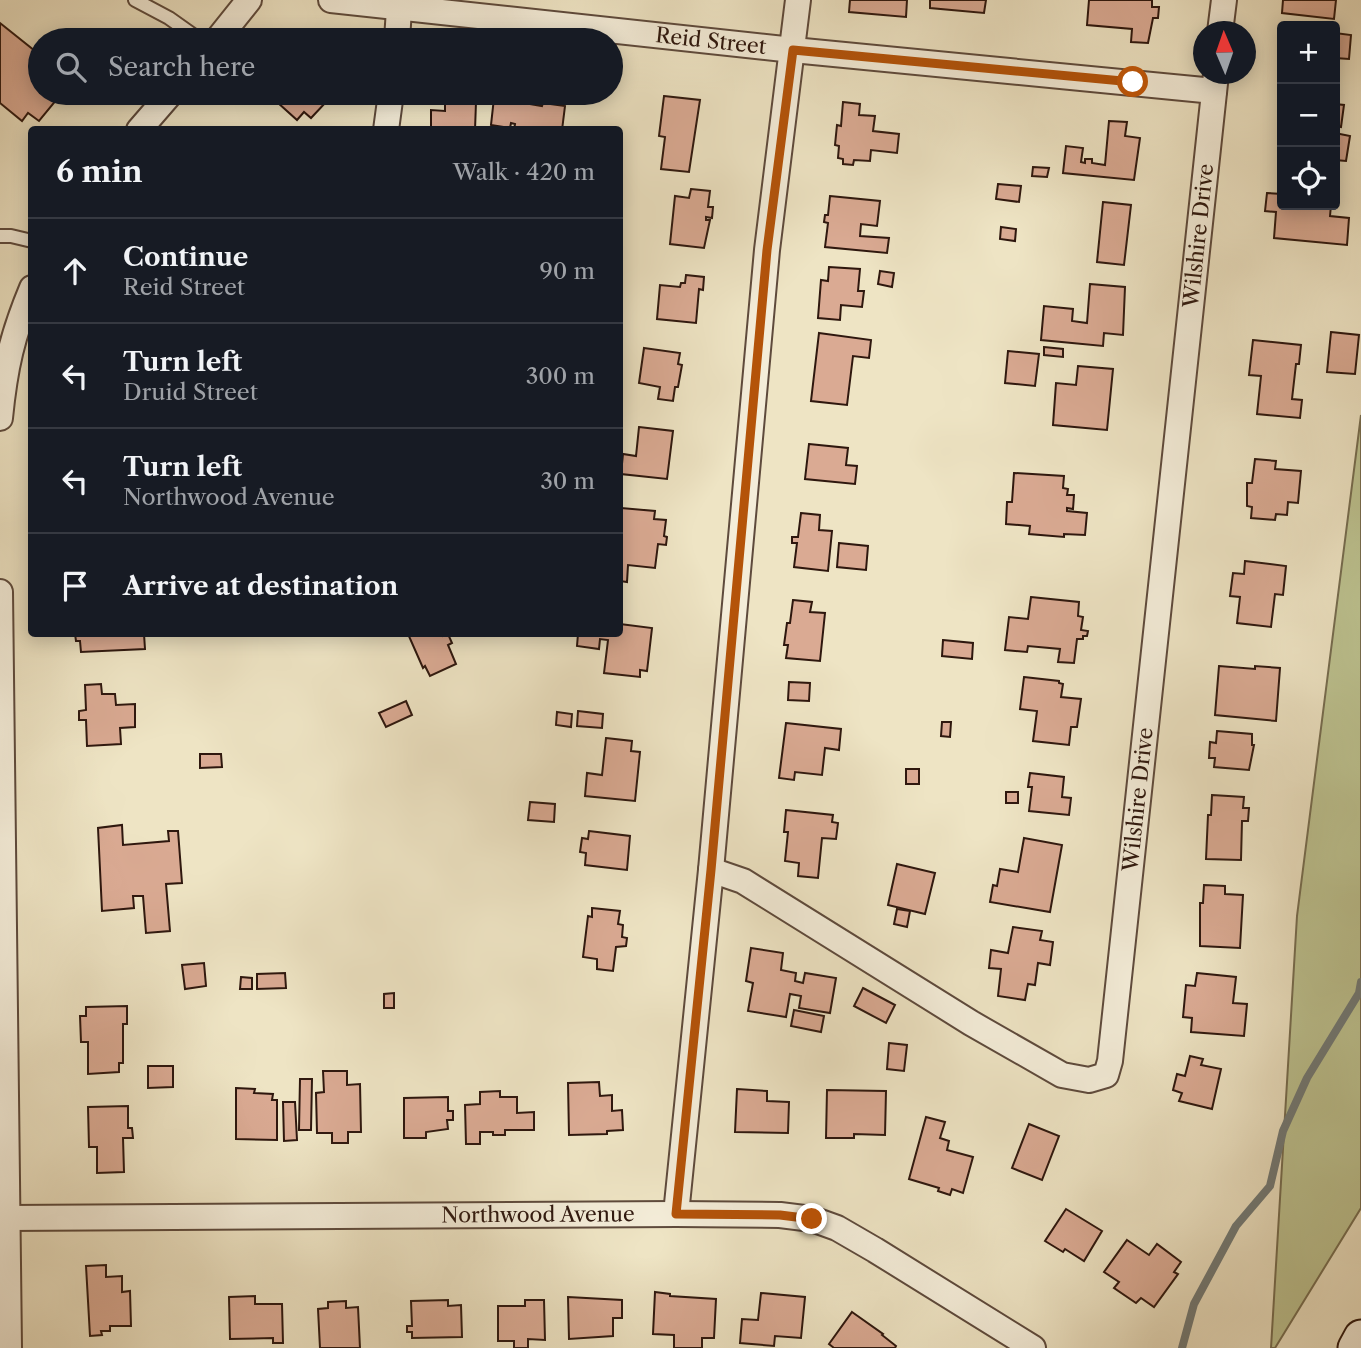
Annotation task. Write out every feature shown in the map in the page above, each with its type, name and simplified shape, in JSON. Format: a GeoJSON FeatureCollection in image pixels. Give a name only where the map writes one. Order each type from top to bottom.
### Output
{"type":"FeatureCollection","features":[{"type":"Feature","properties":{"kind":"street"},"geometry":{"type":"LineString","coordinates":[[226,28],[249,0]]}},
{"type":"Feature","properties":{"kind":"street","name":"Reid Street"},"geometry":{"type":"LineString","coordinates":[[331,0],[581,28]]}},
{"type":"Feature","properties":{"kind":"street"},"geometry":{"type":"LineString","coordinates":[[676,1214],[711,870],[767,250],[798,0]]}},
{"type":"Feature","properties":{"kind":"street"},"geometry":{"type":"LineString","coordinates":[[1221,21],[1224,0]]}},
{"type":"Feature","properties":{"kind":"street"},"geometry":{"type":"LineString","coordinates":[[397,28],[398,9]]}},
{"type":"Feature","properties":{"kind":"street","name":"Reid Street"},"geometry":{"type":"LineString","coordinates":[[623,32],[793,50],[1193,80]]}},
{"type":"Feature","properties":{"kind":"street","name":"Wilshire Drive"},"geometry":{"type":"LineString","coordinates":[[711,870],[743,881],[971,1023],[1062,1075],[1089,1080],[1106,1074],[1111,1048],[1215,84]]}},
{"type":"Feature","properties":{"kind":"street"},"geometry":{"type":"LineString","coordinates":[[142,126],[161,105]]}},
{"type":"Feature","properties":{"kind":"street"},"geometry":{"type":"LineString","coordinates":[[387,126],[389,105]]}},
{"type":"Feature","properties":{"kind":"street"},"geometry":{"type":"LineString","coordinates":[[0,418],[5,367],[15,328],[28,297]]}},
{"type":"Feature","properties":{"kind":"street"},"geometry":{"type":"LineString","coordinates":[[0,592],[3,1028],[9,1348]]}},
{"type":"Feature","properties":{"kind":"street","name":"Northwood Avenue"},"geometry":{"type":"LineString","coordinates":[[8,1218],[676,1214],[780,1215],[812,1219],[837,1228],[875,1250],[1033,1348]]}},
{"type":"Feature","properties":{"kind":"street"},"geometry":{"type":"LineString","coordinates":[[1355,1348],[1361,1337]]}},
{"type":"Feature","properties":{"kind":"lane"},"geometry":{"type":"LineString","coordinates":[[135,0],[183,28]]}},
{"type":"Feature","properties":{"kind":"lane"},"geometry":{"type":"LineString","coordinates":[[0,236],[28,240]]}},
{"type":"Feature","properties":{"kind":"green space"},"geometry":{"type":"Polygon","coordinates":[[[1361,415],[1361,1208],[1275,1348],[1271,1348],[1297,916],[1361,415]]]}},
{"type":"Feature","properties":{"kind":"building"},"geometry":{"type":"Polygon","coordinates":[[[850,0],[907,0],[906,17],[849,12],[850,0]]]}},
{"type":"Feature","properties":{"kind":"building"},"geometry":{"type":"Polygon","coordinates":[[[930,0],[986,0],[984,13],[930,8],[930,0]]]}},
{"type":"Feature","properties":{"kind":"building"},"geometry":{"type":"Polygon","coordinates":[[[1089,0],[1152,0],[1152,7],[1159,7],[1158,18],[1153,18],[1148,43],[1131,42],[1132,29],[1087,25],[1089,0]]]}},
{"type":"Feature","properties":{"kind":"building"},"geometry":{"type":"Polygon","coordinates":[[[1283,0],[1336,0],[1334,19],[1282,13],[1283,0]]]}},
{"type":"Feature","properties":{"kind":"building"},"geometry":{"type":"Polygon","coordinates":[[[0,23],[28,45],[28,105],[52,105],[39,121],[28,113],[22,121],[0,103],[0,23]]]}},
{"type":"Feature","properties":{"kind":"building"},"geometry":{"type":"Polygon","coordinates":[[[1340,34],[1351,35],[1349,59],[1340,58],[1340,34]]]}},
{"type":"Feature","properties":{"kind":"building"},"geometry":{"type":"Polygon","coordinates":[[[664,96],[700,100],[689,172],[661,169],[665,137],[659,136],[664,96]]]}},
{"type":"Feature","properties":{"kind":"building"},"geometry":{"type":"Polygon","coordinates":[[[843,102],[860,104],[859,115],[875,116],[873,131],[899,134],[897,153],[871,150],[870,161],[854,160],[853,165],[843,164],[843,159],[838,158],[839,146],[835,145],[837,125],[841,126],[843,102]]]}},
{"type":"Feature","properties":{"kind":"building"},"geometry":{"type":"Polygon","coordinates":[[[280,105],[323,105],[311,118],[304,112],[297,120],[280,105]]]}},
{"type":"Feature","properties":{"kind":"building"},"geometry":{"type":"Polygon","coordinates":[[[445,105],[476,105],[475,126],[431,126],[431,110],[445,111],[445,105]]]}},
{"type":"Feature","properties":{"kind":"building"},"geometry":{"type":"Polygon","coordinates":[[[493,105],[565,106],[562,126],[515,126],[511,123],[510,126],[491,125],[493,105]]]}},
{"type":"Feature","properties":{"kind":"building"},"geometry":{"type":"Polygon","coordinates":[[[1340,105],[1344,105],[1340,127],[1340,105]]]}},
{"type":"Feature","properties":{"kind":"building"},"geometry":{"type":"Polygon","coordinates":[[[1109,121],[1127,122],[1125,136],[1140,138],[1134,180],[1063,173],[1066,146],[1083,148],[1081,162],[1092,159],[1092,163],[1105,165],[1109,121]]]}},
{"type":"Feature","properties":{"kind":"building"},"geometry":{"type":"Polygon","coordinates":[[[1340,134],[1350,136],[1346,161],[1340,160],[1340,134]]]}},
{"type":"Feature","properties":{"kind":"building"},"geometry":{"type":"Polygon","coordinates":[[[1033,167],[1049,168],[1047,177],[1032,176],[1033,167]]]}},
{"type":"Feature","properties":{"kind":"building"},"geometry":{"type":"Polygon","coordinates":[[[998,184],[1021,186],[1019,202],[996,199],[998,184]]]}},
{"type":"Feature","properties":{"kind":"building"},"geometry":{"type":"Polygon","coordinates":[[[691,189],[710,191],[708,207],[713,207],[712,218],[706,217],[706,220],[710,220],[704,248],[670,244],[675,196],[689,198],[691,189]]]}},
{"type":"Feature","properties":{"kind":"building"},"geometry":{"type":"Polygon","coordinates":[[[1267,193],[1277,194],[1277,210],[1331,210],[1330,216],[1349,218],[1347,245],[1274,238],[1276,212],[1265,211],[1267,193]]]}},
{"type":"Feature","properties":{"kind":"building"},"geometry":{"type":"Polygon","coordinates":[[[830,196],[880,201],[877,226],[861,224],[860,236],[889,238],[887,253],[825,247],[828,223],[824,222],[825,215],[828,215],[830,196]]]}},
{"type":"Feature","properties":{"kind":"building"},"geometry":{"type":"Polygon","coordinates":[[[1103,202],[1131,205],[1124,265],[1097,262],[1103,202]]]}},
{"type":"Feature","properties":{"kind":"building"},"geometry":{"type":"Polygon","coordinates":[[[1001,227],[1016,229],[1015,241],[1000,239],[1001,227]]]}},
{"type":"Feature","properties":{"kind":"building"},"geometry":{"type":"Polygon","coordinates":[[[829,267],[860,269],[858,291],[864,291],[862,307],[841,305],[840,320],[818,318],[821,280],[828,281],[829,267]]]}},
{"type":"Feature","properties":{"kind":"building"},"geometry":{"type":"Polygon","coordinates":[[[880,271],[894,273],[892,287],[878,284],[880,271]]]}},
{"type":"Feature","properties":{"kind":"building"},"geometry":{"type":"Polygon","coordinates":[[[686,275],[704,277],[703,290],[699,289],[696,323],[657,319],[660,285],[680,287],[681,283],[685,283],[686,275]]]}},
{"type":"Feature","properties":{"kind":"building"},"geometry":{"type":"Polygon","coordinates":[[[1090,284],[1125,287],[1123,335],[1104,333],[1103,346],[1041,340],[1044,306],[1073,309],[1072,321],[1087,323],[1090,284]]]}},
{"type":"Feature","properties":{"kind":"building"},"geometry":{"type":"Polygon","coordinates":[[[1331,332],[1359,335],[1355,374],[1327,372],[1331,332]]]}},
{"type":"Feature","properties":{"kind":"building"},"geometry":{"type":"Polygon","coordinates":[[[819,333],[871,340],[869,358],[853,356],[847,405],[811,401],[819,333]]]}},
{"type":"Feature","properties":{"kind":"building"},"geometry":{"type":"Polygon","coordinates":[[[1253,340],[1301,345],[1292,399],[1302,400],[1300,418],[1257,414],[1261,376],[1249,375],[1253,340]]]}},
{"type":"Feature","properties":{"kind":"building"},"geometry":{"type":"Polygon","coordinates":[[[1044,347],[1063,349],[1063,357],[1044,355],[1044,347]]]}},
{"type":"Feature","properties":{"kind":"building"},"geometry":{"type":"Polygon","coordinates":[[[644,348],[680,353],[678,364],[682,365],[673,401],[658,399],[660,387],[639,383],[644,348]]]}},
{"type":"Feature","properties":{"kind":"building"},"geometry":{"type":"Polygon","coordinates":[[[1008,351],[1039,354],[1035,386],[1005,383],[1008,351]]]}},
{"type":"Feature","properties":{"kind":"building"},"geometry":{"type":"Polygon","coordinates":[[[1078,366],[1113,369],[1107,430],[1053,425],[1056,383],[1076,385],[1078,366]]]}},
{"type":"Feature","properties":{"kind":"building"},"geometry":{"type":"Polygon","coordinates":[[[639,427],[673,431],[667,479],[623,474],[623,454],[636,456],[639,427]]]}},
{"type":"Feature","properties":{"kind":"building"},"geometry":{"type":"Polygon","coordinates":[[[809,444],[848,448],[846,465],[857,466],[855,484],[805,479],[809,444]]]}},
{"type":"Feature","properties":{"kind":"building"},"geometry":{"type":"Polygon","coordinates":[[[1255,459],[1276,461],[1275,469],[1301,471],[1298,503],[1288,502],[1287,515],[1276,514],[1275,520],[1251,518],[1252,507],[1247,506],[1247,483],[1252,483],[1255,459]]]}},
{"type":"Feature","properties":{"kind":"building"},"geometry":{"type":"Polygon","coordinates":[[[1014,473],[1064,476],[1063,488],[1068,489],[1067,495],[1074,495],[1073,509],[1067,508],[1067,511],[1087,513],[1085,535],[1064,534],[1064,537],[1029,534],[1030,526],[1006,524],[1007,502],[1012,502],[1014,473]]]}},
{"type":"Feature","properties":{"kind":"building"},"geometry":{"type":"Polygon","coordinates":[[[623,508],[655,511],[654,519],[666,520],[666,545],[658,544],[655,568],[628,565],[627,582],[623,581],[623,508]]]}},
{"type":"Feature","properties":{"kind":"building"},"geometry":{"type":"Polygon","coordinates":[[[801,513],[820,515],[819,530],[832,531],[828,571],[794,567],[797,543],[792,543],[792,537],[798,537],[801,513]]]}},
{"type":"Feature","properties":{"kind":"building"},"geometry":{"type":"Polygon","coordinates":[[[839,543],[868,546],[866,570],[837,567],[839,543]]]}},
{"type":"Feature","properties":{"kind":"building"},"geometry":{"type":"Polygon","coordinates":[[[1245,561],[1286,566],[1283,595],[1275,594],[1271,627],[1237,623],[1240,597],[1230,596],[1233,573],[1244,574],[1245,561]]]}},
{"type":"Feature","properties":{"kind":"building"},"geometry":{"type":"Polygon","coordinates":[[[1031,597],[1079,602],[1078,616],[1083,617],[1081,630],[1088,631],[1083,639],[1077,639],[1074,663],[1058,662],[1060,649],[1028,646],[1027,652],[1005,650],[1009,617],[1028,619],[1031,597]]]}},
{"type":"Feature","properties":{"kind":"building"},"geometry":{"type":"Polygon","coordinates":[[[793,600],[812,602],[810,612],[825,613],[820,661],[786,658],[788,645],[784,645],[793,600]]]}},
{"type":"Feature","properties":{"kind":"building"},"geometry":{"type":"Polygon","coordinates":[[[623,624],[652,628],[647,671],[640,670],[640,677],[604,673],[608,640],[600,639],[599,649],[577,646],[578,637],[623,637],[623,624]]]}},
{"type":"Feature","properties":{"kind":"building"},"geometry":{"type":"Polygon","coordinates":[[[75,637],[144,637],[145,649],[81,652],[80,641],[76,641],[75,637]]]}},
{"type":"Feature","properties":{"kind":"building"},"geometry":{"type":"Polygon","coordinates":[[[409,637],[449,637],[452,643],[448,645],[456,664],[430,676],[425,666],[423,668],[409,637]]]}},
{"type":"Feature","properties":{"kind":"building"},"geometry":{"type":"Polygon","coordinates":[[[943,640],[973,643],[972,659],[942,656],[943,640]]]}},
{"type":"Feature","properties":{"kind":"building"},"geometry":{"type":"Polygon","coordinates":[[[1219,666],[1280,668],[1276,721],[1215,715],[1219,666]]]}},
{"type":"Feature","properties":{"kind":"building"},"geometry":{"type":"Polygon","coordinates":[[[1024,677],[1059,681],[1063,684],[1061,697],[1081,699],[1077,727],[1071,727],[1069,745],[1033,741],[1037,711],[1020,709],[1024,677]]]}},
{"type":"Feature","properties":{"kind":"building"},"geometry":{"type":"Polygon","coordinates":[[[789,682],[810,683],[809,701],[788,700],[789,682]]]}},
{"type":"Feature","properties":{"kind":"building"},"geometry":{"type":"Polygon","coordinates":[[[101,684],[102,694],[115,694],[116,705],[135,704],[135,727],[120,728],[121,744],[87,746],[86,720],[79,720],[79,711],[86,710],[85,685],[101,684]]]}},
{"type":"Feature","properties":{"kind":"building"},"geometry":{"type":"Polygon","coordinates":[[[406,701],[412,715],[386,727],[379,713],[406,701]]]}},
{"type":"Feature","properties":{"kind":"building"},"geometry":{"type":"Polygon","coordinates":[[[578,711],[603,714],[602,728],[577,726],[578,711]]]}},
{"type":"Feature","properties":{"kind":"building"},"geometry":{"type":"Polygon","coordinates":[[[557,712],[572,714],[571,727],[556,725],[557,712]]]}},
{"type":"Feature","properties":{"kind":"building"},"geometry":{"type":"Polygon","coordinates":[[[942,722],[951,722],[950,737],[941,736],[942,722]]]}},
{"type":"Feature","properties":{"kind":"building"},"geometry":{"type":"Polygon","coordinates":[[[786,723],[841,729],[839,750],[825,748],[822,775],[795,772],[794,780],[779,778],[786,723]]]}},
{"type":"Feature","properties":{"kind":"building"},"geometry":{"type":"Polygon","coordinates":[[[1217,731],[1252,734],[1254,745],[1249,770],[1214,767],[1215,758],[1209,758],[1210,742],[1216,743],[1217,731]]]}},
{"type":"Feature","properties":{"kind":"building"},"geometry":{"type":"Polygon","coordinates":[[[606,738],[632,741],[631,751],[640,752],[635,801],[585,796],[587,773],[602,775],[606,738]]]}},
{"type":"Feature","properties":{"kind":"building"},"geometry":{"type":"Polygon","coordinates":[[[200,754],[221,754],[222,767],[200,768],[200,754]]]}},
{"type":"Feature","properties":{"kind":"building"},"geometry":{"type":"Polygon","coordinates":[[[906,769],[919,769],[919,784],[906,784],[906,769]]]}},
{"type":"Feature","properties":{"kind":"building"},"geometry":{"type":"Polygon","coordinates":[[[1030,773],[1064,777],[1062,797],[1071,798],[1069,815],[1029,811],[1032,787],[1028,787],[1030,773]]]}},
{"type":"Feature","properties":{"kind":"building"},"geometry":{"type":"Polygon","coordinates":[[[1006,792],[1018,792],[1018,803],[1006,803],[1006,792]]]}},
{"type":"Feature","properties":{"kind":"building"},"geometry":{"type":"Polygon","coordinates":[[[1212,795],[1244,797],[1243,808],[1249,808],[1248,821],[1242,821],[1241,860],[1206,859],[1208,815],[1211,815],[1212,795]]]}},
{"type":"Feature","properties":{"kind":"building"},"geometry":{"type":"Polygon","coordinates":[[[530,802],[555,804],[554,822],[528,820],[530,802]]]}},
{"type":"Feature","properties":{"kind":"building"},"geometry":{"type":"Polygon","coordinates":[[[786,810],[833,815],[832,822],[838,823],[836,839],[822,838],[818,878],[798,876],[799,863],[785,861],[788,832],[784,832],[786,810]]]}},
{"type":"Feature","properties":{"kind":"building"},"geometry":{"type":"Polygon","coordinates":[[[122,825],[123,845],[169,841],[168,831],[178,831],[182,883],[166,884],[170,931],[146,933],[143,896],[133,896],[134,908],[102,911],[98,828],[122,825]]]}},
{"type":"Feature","properties":{"kind":"building"},"geometry":{"type":"Polygon","coordinates":[[[589,831],[630,836],[627,870],[585,865],[586,853],[580,852],[582,838],[588,839],[589,831]]]}},
{"type":"Feature","properties":{"kind":"building"},"geometry":{"type":"Polygon","coordinates":[[[1024,838],[1062,845],[1050,912],[990,902],[1000,869],[1018,872],[1024,838]]]}},
{"type":"Feature","properties":{"kind":"building"},"geometry":{"type":"Polygon","coordinates":[[[897,864],[935,873],[925,914],[888,905],[897,864]]]}},
{"type":"Feature","properties":{"kind":"building"},"geometry":{"type":"Polygon","coordinates":[[[1204,885],[1225,886],[1225,894],[1243,895],[1240,948],[1200,946],[1200,903],[1203,903],[1204,885]]]}},
{"type":"Feature","properties":{"kind":"building"},"geometry":{"type":"Polygon","coordinates":[[[592,908],[620,911],[618,924],[623,925],[622,937],[627,938],[626,946],[616,947],[613,971],[597,969],[597,959],[583,957],[588,916],[592,917],[592,908]]]}},
{"type":"Feature","properties":{"kind":"building"},"geometry":{"type":"Polygon","coordinates":[[[897,909],[910,911],[907,927],[894,924],[897,909]]]}},
{"type":"Feature","properties":{"kind":"building"},"geometry":{"type":"Polygon","coordinates":[[[1013,927],[1042,931],[1040,940],[1053,942],[1050,965],[1038,963],[1035,985],[1028,984],[1025,1000],[998,996],[1001,969],[989,968],[991,950],[1008,953],[1013,927]]]}},
{"type":"Feature","properties":{"kind":"building"},"geometry":{"type":"Polygon","coordinates":[[[751,948],[783,953],[781,970],[796,973],[795,981],[803,983],[805,973],[836,978],[830,1013],[799,1008],[801,996],[790,994],[786,1017],[748,1011],[753,983],[746,981],[751,948]]]}},
{"type":"Feature","properties":{"kind":"building"},"geometry":{"type":"Polygon","coordinates":[[[204,963],[206,986],[185,989],[182,965],[204,963]]]}},
{"type":"Feature","properties":{"kind":"building"},"geometry":{"type":"Polygon","coordinates":[[[285,973],[286,988],[257,989],[257,974],[285,973]]]}},
{"type":"Feature","properties":{"kind":"building"},"geometry":{"type":"Polygon","coordinates":[[[1197,973],[1236,977],[1233,1003],[1247,1004],[1244,1036],[1191,1032],[1192,1018],[1183,1017],[1186,985],[1195,986],[1197,973]]]}},
{"type":"Feature","properties":{"kind":"building"},"geometry":{"type":"Polygon","coordinates":[[[241,977],[252,978],[252,989],[240,989],[241,977]]]}},
{"type":"Feature","properties":{"kind":"building"},"geometry":{"type":"Polygon","coordinates":[[[863,988],[895,1005],[886,1023],[854,1006],[863,988]]]}},
{"type":"Feature","properties":{"kind":"building"},"geometry":{"type":"Polygon","coordinates":[[[394,993],[394,1008],[384,1008],[384,994],[394,993]]]}},
{"type":"Feature","properties":{"kind":"building"},"geometry":{"type":"Polygon","coordinates":[[[127,1006],[127,1024],[123,1024],[123,1063],[119,1063],[119,1072],[88,1074],[88,1042],[81,1042],[80,1016],[86,1016],[86,1007],[127,1006]]]}},
{"type":"Feature","properties":{"kind":"building"},"geometry":{"type":"Polygon","coordinates":[[[794,1010],[824,1016],[821,1032],[791,1026],[794,1010]]]}},
{"type":"Feature","properties":{"kind":"building"},"geometry":{"type":"Polygon","coordinates":[[[889,1043],[907,1045],[904,1071],[887,1069],[889,1043]]]}},
{"type":"Feature","properties":{"kind":"building"},"geometry":{"type":"Polygon","coordinates":[[[1190,1056],[1203,1059],[1201,1065],[1221,1069],[1212,1109],[1179,1101],[1182,1093],[1173,1090],[1177,1074],[1185,1076],[1190,1056]]]}},
{"type":"Feature","properties":{"kind":"building"},"geometry":{"type":"Polygon","coordinates":[[[148,1066],[173,1066],[173,1087],[148,1088],[148,1066]]]}},
{"type":"Feature","properties":{"kind":"building"},"geometry":{"type":"Polygon","coordinates":[[[323,1071],[347,1071],[347,1085],[360,1084],[361,1132],[348,1132],[348,1143],[332,1143],[332,1133],[317,1133],[316,1093],[324,1092],[323,1071]]]}},
{"type":"Feature","properties":{"kind":"building"},"geometry":{"type":"Polygon","coordinates":[[[300,1079],[312,1079],[311,1130],[299,1130],[300,1079]]]}},
{"type":"Feature","properties":{"kind":"building"},"geometry":{"type":"Polygon","coordinates":[[[599,1082],[600,1096],[612,1095],[612,1111],[622,1110],[623,1130],[607,1131],[607,1134],[569,1135],[568,1083],[599,1082]]]}},
{"type":"Feature","properties":{"kind":"building"},"geometry":{"type":"Polygon","coordinates":[[[236,1088],[273,1094],[272,1100],[277,1100],[277,1140],[236,1139],[236,1088]]]}},
{"type":"Feature","properties":{"kind":"building"},"geometry":{"type":"Polygon","coordinates":[[[737,1089],[767,1091],[767,1101],[789,1102],[788,1133],[735,1132],[737,1089]]]}},
{"type":"Feature","properties":{"kind":"building"},"geometry":{"type":"Polygon","coordinates":[[[827,1090],[886,1091],[885,1135],[854,1134],[854,1138],[826,1138],[827,1090]]]}},
{"type":"Feature","properties":{"kind":"building"},"geometry":{"type":"Polygon","coordinates":[[[500,1091],[500,1097],[517,1097],[517,1113],[534,1112],[534,1130],[505,1130],[505,1135],[480,1132],[480,1144],[466,1144],[465,1105],[480,1104],[480,1092],[500,1091]]]}},
{"type":"Feature","properties":{"kind":"building"},"geometry":{"type":"Polygon","coordinates":[[[448,1097],[448,1111],[453,1111],[453,1120],[447,1120],[448,1129],[426,1132],[426,1138],[404,1138],[404,1098],[448,1097]]]}},
{"type":"Feature","properties":{"kind":"building"},"geometry":{"type":"Polygon","coordinates":[[[283,1102],[295,1102],[297,1140],[284,1141],[283,1102]]]}},
{"type":"Feature","properties":{"kind":"building"},"geometry":{"type":"Polygon","coordinates":[[[128,1106],[128,1128],[132,1128],[133,1138],[123,1138],[124,1172],[97,1173],[97,1147],[89,1147],[88,1107],[128,1106]]]}},
{"type":"Feature","properties":{"kind":"building"},"geometry":{"type":"Polygon","coordinates":[[[926,1117],[945,1122],[940,1138],[949,1141],[947,1150],[973,1157],[963,1193],[952,1189],[950,1195],[938,1191],[939,1188],[909,1179],[926,1117]]]}},
{"type":"Feature","properties":{"kind":"building"},"geometry":{"type":"Polygon","coordinates":[[[1029,1124],[1059,1136],[1042,1180],[1012,1168],[1029,1124]]]}},
{"type":"Feature","properties":{"kind":"building"},"geometry":{"type":"Polygon","coordinates":[[[1066,1209],[1102,1231],[1084,1261],[1045,1241],[1066,1209]]]}},
{"type":"Feature","properties":{"kind":"building"},"geometry":{"type":"Polygon","coordinates":[[[1127,1240],[1149,1255],[1157,1244],[1181,1262],[1174,1272],[1178,1274],[1154,1307],[1141,1298],[1136,1303],[1114,1288],[1119,1282],[1104,1272],[1127,1240]]]}},
{"type":"Feature","properties":{"kind":"building"},"geometry":{"type":"Polygon","coordinates":[[[106,1265],[106,1277],[122,1276],[122,1292],[130,1291],[131,1326],[110,1326],[110,1331],[101,1331],[102,1335],[90,1336],[86,1266],[106,1265]]]}},
{"type":"Feature","properties":{"kind":"building"},"geometry":{"type":"Polygon","coordinates":[[[655,1292],[670,1296],[716,1299],[714,1338],[702,1338],[702,1348],[674,1348],[674,1335],[653,1334],[655,1292]]]}},
{"type":"Feature","properties":{"kind":"building"},"geometry":{"type":"Polygon","coordinates":[[[761,1293],[805,1297],[801,1338],[775,1336],[774,1346],[740,1343],[742,1319],[758,1320],[761,1293]]]}},
{"type":"Feature","properties":{"kind":"building"},"geometry":{"type":"Polygon","coordinates":[[[255,1296],[255,1304],[282,1304],[283,1343],[273,1343],[273,1338],[230,1339],[229,1297],[255,1296]]]}},
{"type":"Feature","properties":{"kind":"building"},"geometry":{"type":"Polygon","coordinates":[[[568,1297],[622,1300],[622,1318],[613,1318],[613,1336],[569,1339],[568,1297]]]}},
{"type":"Feature","properties":{"kind":"building"},"geometry":{"type":"Polygon","coordinates":[[[448,1300],[448,1306],[461,1305],[462,1337],[412,1338],[412,1332],[407,1332],[407,1326],[412,1326],[411,1301],[448,1300]]]}},
{"type":"Feature","properties":{"kind":"building"},"geometry":{"type":"Polygon","coordinates":[[[525,1300],[544,1300],[545,1340],[528,1339],[528,1348],[514,1348],[514,1341],[498,1341],[498,1306],[525,1306],[525,1300]]]}},
{"type":"Feature","properties":{"kind":"building"},"geometry":{"type":"Polygon","coordinates":[[[346,1301],[346,1308],[358,1307],[360,1348],[320,1348],[318,1309],[328,1308],[328,1302],[346,1301]]]}},
{"type":"Feature","properties":{"kind":"building"},"geometry":{"type":"Polygon","coordinates":[[[852,1312],[883,1334],[895,1348],[834,1348],[829,1344],[852,1312]]]}},
{"type":"Feature","properties":{"kind":"waterway"},"geometry":{"type":"LineString","coordinates":[[1182,1348],[1194,1304],[1236,1226],[1270,1186],[1283,1131],[1307,1078],[1359,993],[1361,982]]}},
{"type":"Feature","properties":{"kind":"route"},"geometry":{"type":"LineString","coordinates":[[812,1219],[780,1215],[676,1214],[711,870],[767,250],[793,50],[1133,82]]}}]}
